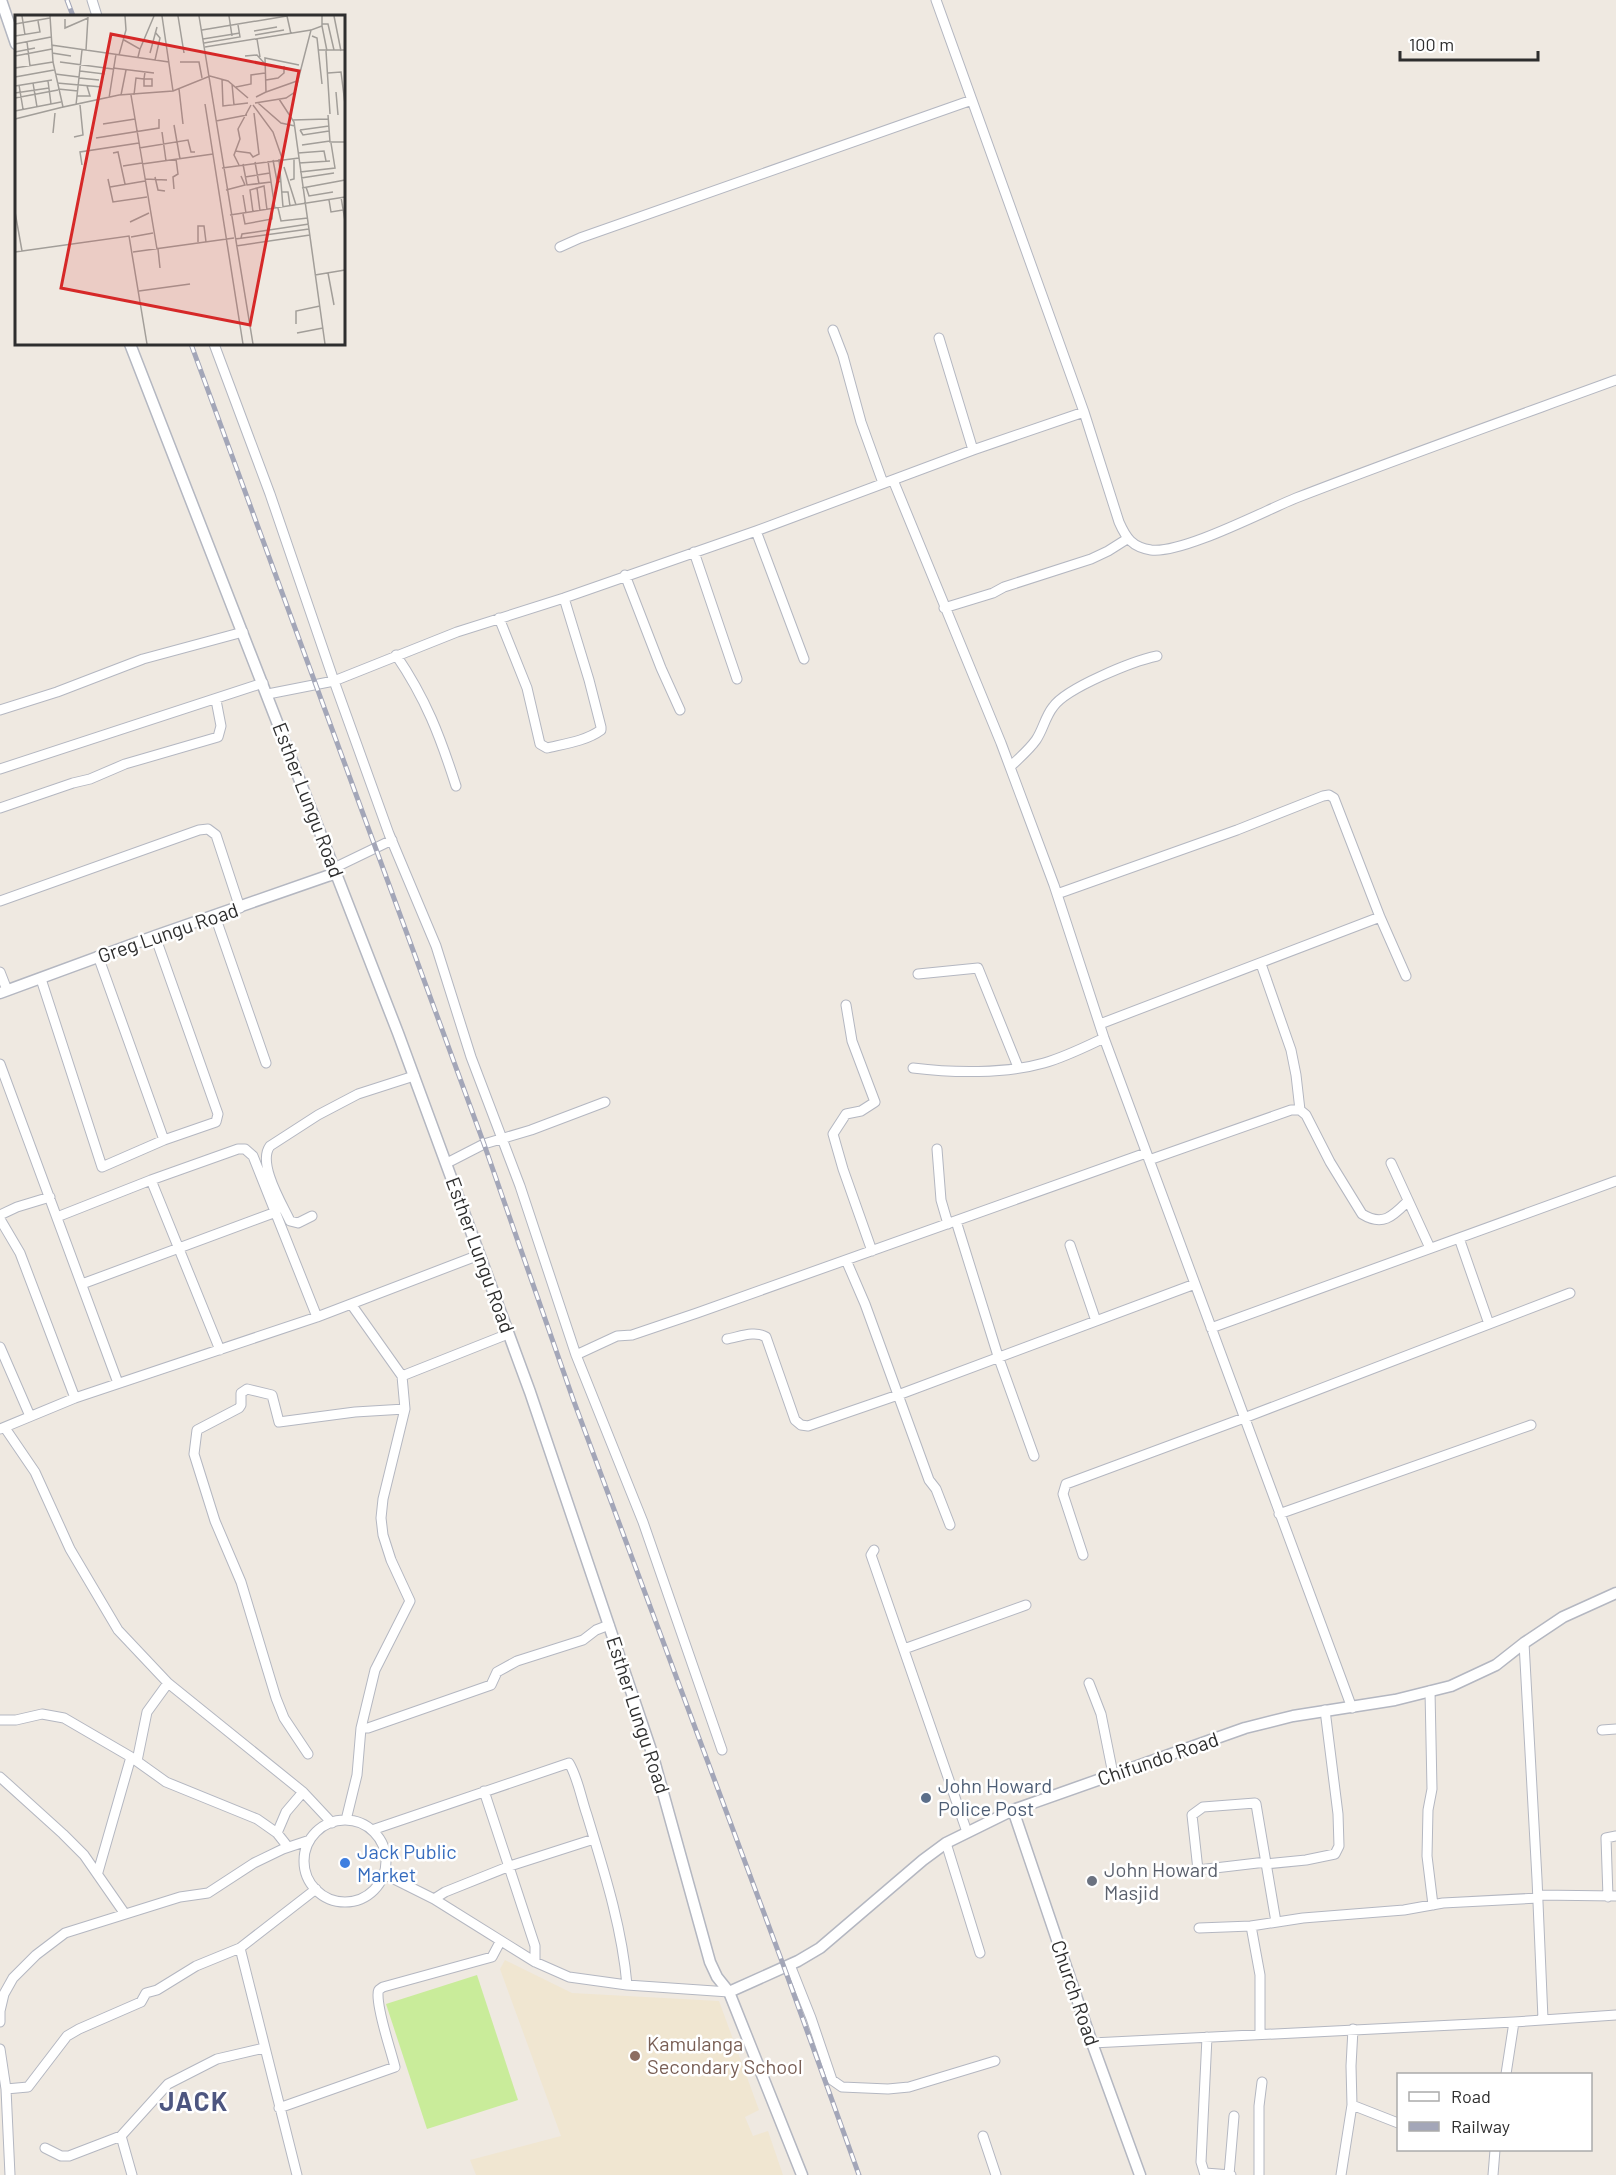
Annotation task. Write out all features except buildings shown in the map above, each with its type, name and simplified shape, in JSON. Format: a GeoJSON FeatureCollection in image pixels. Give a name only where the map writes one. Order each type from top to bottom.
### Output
{"type":"FeatureCollection","features":[{"type":"Feature","properties":{"kind":"street"},"geometry":{"type":"LineString","coordinates":[[1,0],[15,41]]}},
{"type":"Feature","properties":{"kind":"street"},"geometry":{"type":"LineString","coordinates":[[92,0],[97,15]]}},
{"type":"Feature","properties":{"kind":"street"},"geometry":{"type":"LineString","coordinates":[[936,0],[1084,412],[1119,522],[1127,539],[1137,545],[1151,550],[1186,544],[1295,498],[1616,380]]}},
{"type":"Feature","properties":{"kind":"street"},"geometry":{"type":"LineString","coordinates":[[560,248],[591,234],[972,100]]}},
{"type":"Feature","properties":{"kind":"street"},"geometry":{"type":"LineString","coordinates":[[833,330],[843,356],[861,422],[944,608],[1010,768],[1057,894],[1104,1038],[1352,1708]]}},
{"type":"Feature","properties":{"kind":"street"},"geometry":{"type":"LineString","coordinates":[[939,338],[973,450]]}},
{"type":"Feature","properties":{"kind":"street","name":"Esther Lungu Road"},"geometry":{"type":"LineString","coordinates":[[130,345],[268,694],[447,1163],[530,1392],[652,1753],[710,1962],[717,1977],[729,1992],[802,2175]]}},
{"type":"Feature","properties":{"kind":"street"},"geometry":{"type":"LineString","coordinates":[[214,345],[270,494],[334,681],[392,840],[436,946],[471,1057],[502,1138],[576,1355],[643,1522],[722,1750]]}},
{"type":"Feature","properties":{"kind":"street"},"geometry":{"type":"LineString","coordinates":[[268,694],[334,681],[431,641],[564,598],[756,531],[973,450],[1084,412]]}},
{"type":"Feature","properties":{"kind":"street"},"geometry":{"type":"LineString","coordinates":[[756,531],[804,658]]}},
{"type":"Feature","properties":{"kind":"street"},"geometry":{"type":"LineString","coordinates":[[944,608],[1091,559],[1108,552],[1127,539]]}},
{"type":"Feature","properties":{"kind":"street"},"geometry":{"type":"LineString","coordinates":[[694,552],[737,679]]}},
{"type":"Feature","properties":{"kind":"street"},"geometry":{"type":"LineString","coordinates":[[625,575],[657,659],[680,710]]}},
{"type":"Feature","properties":{"kind":"street"},"geometry":{"type":"LineString","coordinates":[[499,618],[527,688],[540,744],[547,747],[589,737],[601,730],[601,727],[564,598]]}},
{"type":"Feature","properties":{"kind":"street"},"geometry":{"type":"LineString","coordinates":[[0,710],[57,692],[126,664],[243,632]]}},
{"type":"Feature","properties":{"kind":"street"},"geometry":{"type":"LineString","coordinates":[[396,655],[422,695],[433,719],[456,786]]}},
{"type":"Feature","properties":{"kind":"street"},"geometry":{"type":"LineString","coordinates":[[1010,768],[1036,740],[1053,705],[1096,679],[1157,656]]}},
{"type":"Feature","properties":{"kind":"street"},"geometry":{"type":"LineString","coordinates":[[0,769],[263,683]]}},
{"type":"Feature","properties":{"kind":"street"},"geometry":{"type":"LineString","coordinates":[[0,808],[90,779],[125,764],[218,736],[221,726],[216,700]]}},
{"type":"Feature","properties":{"kind":"street"},"geometry":{"type":"LineString","coordinates":[[1057,894],[1160,859],[1329,795],[1334,798],[1380,917],[1406,976]]}},
{"type":"Feature","properties":{"kind":"street"},"geometry":{"type":"LineString","coordinates":[[0,901],[199,830],[208,829],[216,835],[240,908]]}},
{"type":"Feature","properties":{"kind":"street"},"geometry":{"type":"LineString","coordinates":[[335,871],[392,840]]}},
{"type":"Feature","properties":{"kind":"street","name":"Greg Lungu Road"},"geometry":{"type":"LineString","coordinates":[[3,992],[98,956],[240,908],[335,871]]}},
{"type":"Feature","properties":{"kind":"street"},"geometry":{"type":"LineString","coordinates":[[215,916],[266,1063]]}},
{"type":"Feature","properties":{"kind":"street"},"geometry":{"type":"LineString","coordinates":[[1100,1024],[1380,917]]}},
{"type":"Feature","properties":{"kind":"street"},"geometry":{"type":"LineString","coordinates":[[41,979],[102,1167],[164,1140],[216,1122],[218,1114],[155,936]]}},
{"type":"Feature","properties":{"kind":"street"},"geometry":{"type":"LineString","coordinates":[[98,956],[164,1140]]}},
{"type":"Feature","properties":{"kind":"street"},"geometry":{"type":"LineString","coordinates":[[1261,964],[1291,1050],[1300,1110]]}},
{"type":"Feature","properties":{"kind":"street"},"geometry":{"type":"LineString","coordinates":[[918,974],[978,968],[1018,1067]]}},
{"type":"Feature","properties":{"kind":"street"},"geometry":{"type":"LineString","coordinates":[[0,972],[3,992]]}},
{"type":"Feature","properties":{"kind":"street"},"geometry":{"type":"LineString","coordinates":[[846,1005],[852,1041],[874,1102],[861,1111],[846,1114],[833,1134],[872,1251]]}},
{"type":"Feature","properties":{"kind":"street"},"geometry":{"type":"LineString","coordinates":[[913,1068],[964,1072],[1018,1067],[1045,1062],[1104,1038]]}},
{"type":"Feature","properties":{"kind":"street"},"geometry":{"type":"LineString","coordinates":[[0,1064],[118,1383]]}},
{"type":"Feature","properties":{"kind":"street"},"geometry":{"type":"LineString","coordinates":[[312,1216],[298,1223],[290,1221],[266,1163],[270,1146],[318,1115],[358,1094],[414,1076]]}},
{"type":"Feature","properties":{"kind":"street"},"geometry":{"type":"LineString","coordinates":[[447,1163],[484,1144],[531,1130],[605,1102]]}},
{"type":"Feature","properties":{"kind":"street"},"geometry":{"type":"LineString","coordinates":[[576,1355],[617,1336],[632,1335],[952,1222],[1291,1110],[1300,1110],[1306,1115],[1330,1162],[1362,1214],[1371,1220],[1388,1219],[1408,1201]]}},
{"type":"Feature","properties":{"kind":"street"},"geometry":{"type":"LineString","coordinates":[[57,1217],[151,1180],[238,1149],[245,1149],[253,1156],[317,1317]]}},
{"type":"Feature","properties":{"kind":"street"},"geometry":{"type":"LineString","coordinates":[[937,1149],[941,1200],[952,1222],[1034,1456]]}},
{"type":"Feature","properties":{"kind":"street"},"geometry":{"type":"LineString","coordinates":[[1391,1163],[1430,1248]]}},
{"type":"Feature","properties":{"kind":"street"},"geometry":{"type":"LineString","coordinates":[[151,1180],[220,1350]]}},
{"type":"Feature","properties":{"kind":"street"},"geometry":{"type":"LineString","coordinates":[[1211,1328],[1616,1181]]}},
{"type":"Feature","properties":{"kind":"street"},"geometry":{"type":"LineString","coordinates":[[50,1197],[17,1207],[0,1217],[20,1253],[75,1398]]}},
{"type":"Feature","properties":{"kind":"street"},"geometry":{"type":"LineString","coordinates":[[82,1284],[276,1212]]}},
{"type":"Feature","properties":{"kind":"street"},"geometry":{"type":"LineString","coordinates":[[1459,1238],[1490,1324]]}},
{"type":"Feature","properties":{"kind":"street"},"geometry":{"type":"LineString","coordinates":[[1070,1245],[1096,1322]]}},
{"type":"Feature","properties":{"kind":"street"},"geometry":{"type":"LineString","coordinates":[[332,1823],[303,1792],[168,1683],[118,1630],[70,1549],[35,1472],[3,1428],[75,1398],[351,1305],[479,1255]]}},
{"type":"Feature","properties":{"kind":"street"},"geometry":{"type":"LineString","coordinates":[[846,1260],[865,1304],[929,1480],[936,1490],[950,1525]]}},
{"type":"Feature","properties":{"kind":"street"},"geometry":{"type":"LineString","coordinates":[[727,1339],[755,1334],[766,1337],[795,1420],[801,1425],[808,1426],[898,1395],[1195,1284]]}},
{"type":"Feature","properties":{"kind":"street"},"geometry":{"type":"LineString","coordinates":[[1083,1555],[1063,1494],[1066,1484],[1569,1293]]}},
{"type":"Feature","properties":{"kind":"street"},"geometry":{"type":"LineString","coordinates":[[346,1820],[357,1775],[361,1728],[375,1670],[410,1601],[391,1560],[383,1535],[381,1518],[382,1499],[405,1408],[402,1376],[351,1305]]}},
{"type":"Feature","properties":{"kind":"street"},"geometry":{"type":"LineString","coordinates":[[402,1376],[508,1334]]}},
{"type":"Feature","properties":{"kind":"street"},"geometry":{"type":"LineString","coordinates":[[0,1347],[30,1416]]}},
{"type":"Feature","properties":{"kind":"street"},"geometry":{"type":"LineString","coordinates":[[308,1754],[284,1718],[242,1582],[214,1521],[194,1454],[198,1430],[239,1408],[241,1393],[247,1389],[272,1395],[279,1422],[405,1408]]}},
{"type":"Feature","properties":{"kind":"street"},"geometry":{"type":"LineString","coordinates":[[1279,1514],[1531,1425]]}},
{"type":"Feature","properties":{"kind":"street"},"geometry":{"type":"LineString","coordinates":[[874,1550],[871,1555],[967,1832]]}},
{"type":"Feature","properties":{"kind":"street","name":"Chifundo Road"},"geometry":{"type":"LineString","coordinates":[[729,1992],[790,1965],[820,1948],[946,1843],[1013,1810],[1245,1728],[1293,1716],[1352,1708],[1451,1686],[1496,1665],[1563,1617],[1616,1593]]}},
{"type":"Feature","properties":{"kind":"street"},"geometry":{"type":"LineString","coordinates":[[904,1649],[1026,1605]]}},
{"type":"Feature","properties":{"kind":"street"},"geometry":{"type":"LineString","coordinates":[[361,1728],[368,1728],[491,1685],[497,1672],[517,1661],[584,1640],[596,1630],[609,1625]]}},
{"type":"Feature","properties":{"kind":"street"},"geometry":{"type":"LineString","coordinates":[[1524,1643],[1543,2019]]}},
{"type":"Feature","properties":{"kind":"street"},"geometry":{"type":"LineString","coordinates":[[98,1872],[147,1712],[168,1683]]}},
{"type":"Feature","properties":{"kind":"street"},"geometry":{"type":"LineString","coordinates":[[1089,1683],[1101,1714],[1113,1774]]}},
{"type":"Feature","properties":{"kind":"street"},"geometry":{"type":"LineString","coordinates":[[1430,1691],[1432,1789],[1428,1810],[1427,1856],[1432,1905]]}},
{"type":"Feature","properties":{"kind":"street"},"geometry":{"type":"LineString","coordinates":[[1275,1922],[1266,1863],[1255,1803],[1203,1807],[1192,1815],[1198,1870],[1266,1863],[1306,1860],[1335,1854],[1340,1846],[1338,1814],[1325,1710]]}},
{"type":"Feature","properties":{"kind":"street"},"geometry":{"type":"LineString","coordinates":[[0,1720],[16,1720],[42,1714],[64,1718],[134,1759],[166,1782],[257,1819],[277,1833],[288,1847]]}},
{"type":"Feature","properties":{"kind":"street"},"geometry":{"type":"LineString","coordinates":[[1602,1730],[1616,1729]]}},
{"type":"Feature","properties":{"kind":"street"},"geometry":{"type":"LineString","coordinates":[[372,1830],[569,1763],[617,1918],[624,1951],[627,1985]]}},
{"type":"Feature","properties":{"kind":"street"},"geometry":{"type":"LineString","coordinates":[[0,1777],[63,1834],[98,1872],[125,1914]]}},
{"type":"Feature","properties":{"kind":"street"},"geometry":{"type":"LineString","coordinates":[[484,1791],[535,1946],[535,1962]]}},
{"type":"Feature","properties":{"kind":"street"},"geometry":{"type":"LineString","coordinates":[[277,1833],[286,1812],[303,1792]]}},
{"type":"Feature","properties":{"kind":"street","name":"Church Road"},"geometry":{"type":"LineString","coordinates":[[1013,1810],[1092,2043],[1140,2175]]}},
{"type":"Feature","properties":{"kind":"street"},"geometry":{"type":"LineString","coordinates":[[346,1820],[360,1823],[372,1830],[386,1855],[384,1874],[380,1881],[370,1893],[356,1900],[348,1902],[332,1900],[316,1889],[307,1877],[304,1868],[305,1851],[310,1840],[323,1827],[332,1823],[346,1820]]}},
{"type":"Feature","properties":{"kind":"street"},"geometry":{"type":"LineString","coordinates":[[1199,1928],[1251,1926],[1303,1918],[1538,1896],[1612,1896],[1606,1838],[1616,1836]]}},
{"type":"Feature","properties":{"kind":"street"},"geometry":{"type":"LineString","coordinates":[[434,1899],[445,1892],[510,1866],[594,1839]]}},
{"type":"Feature","properties":{"kind":"street"},"geometry":{"type":"LineString","coordinates":[[0,2022],[4,1994],[13,1978],[50,1943],[65,1933],[180,1897],[207,1893],[254,1863],[288,1847],[310,1840]]}},
{"type":"Feature","properties":{"kind":"street"},"geometry":{"type":"LineString","coordinates":[[946,1843],[980,1953]]}},
{"type":"Feature","properties":{"kind":"street"},"geometry":{"type":"LineString","coordinates":[[384,1874],[434,1899],[535,1962],[569,1977],[627,1985],[729,1992]]}},
{"type":"Feature","properties":{"kind":"street"},"geometry":{"type":"LineString","coordinates":[[6,2089],[28,2087],[67,2036],[141,2002],[146,1993],[158,1990],[196,1966],[240,1948],[316,1889]]}},
{"type":"Feature","properties":{"kind":"street"},"geometry":{"type":"LineString","coordinates":[[1251,1926],[1260,1975],[1260,2034]]}},
{"type":"Feature","properties":{"kind":"street"},"geometry":{"type":"LineString","coordinates":[[279,2108],[395,2067],[382,2018],[379,1990],[492,1957],[500,1942]]}},
{"type":"Feature","properties":{"kind":"street"},"geometry":{"type":"LineString","coordinates":[[240,1948],[297,2175]]}},
{"type":"Feature","properties":{"kind":"street"},"geometry":{"type":"LineString","coordinates":[[790,1965],[832,2080],[842,2087],[888,2089],[909,2087],[995,2061]]}},
{"type":"Feature","properties":{"kind":"street"},"geometry":{"type":"LineString","coordinates":[[1092,2043],[1616,2015]]}},
{"type":"Feature","properties":{"kind":"street"},"geometry":{"type":"LineString","coordinates":[[1506,2073],[1514,2022]]}},
{"type":"Feature","properties":{"kind":"street"},"geometry":{"type":"LineString","coordinates":[[1341,2175],[1352,2104],[1353,2029]]}},
{"type":"Feature","properties":{"kind":"street"},"geometry":{"type":"LineString","coordinates":[[1208,2037],[1201,2162],[1205,2174],[1230,2175],[1234,2116]]}},
{"type":"Feature","properties":{"kind":"street"},"geometry":{"type":"LineString","coordinates":[[45,2148],[61,2156],[69,2156],[121,2136],[168,2084],[217,2059],[264,2048]]}},
{"type":"Feature","properties":{"kind":"street"},"geometry":{"type":"LineString","coordinates":[[0,2049],[6,2089],[3,2123],[10,2175]]}},
{"type":"Feature","properties":{"kind":"street"},"geometry":{"type":"LineString","coordinates":[[1258,2175],[1262,2082]]}},
{"type":"Feature","properties":{"kind":"street"},"geometry":{"type":"LineString","coordinates":[[1352,2104],[1397,2123]]}},
{"type":"Feature","properties":{"kind":"street"},"geometry":{"type":"LineString","coordinates":[[121,2136],[132,2175]]}},
{"type":"Feature","properties":{"kind":"street"},"geometry":{"type":"LineString","coordinates":[[982,2136],[996,2175]]}},
{"type":"Feature","properties":{"kind":"street"},"geometry":{"type":"LineString","coordinates":[[1493,2175],[1495,2151]]}},
{"type":"Feature","properties":{"kind":"shaded area","name":"Kamulanga Secondary School"},"geometry":{"type":"Polygon","coordinates":[[[505,1960],[572,1993],[719,2001],[759,2110],[745,2117],[753,2136],[768,2131],[783,2175],[476,2175],[470,2160],[561,2136],[500,1969],[505,1960]]]}},
{"type":"Feature","properties":{"kind":"green space"},"geometry":{"type":"Polygon","coordinates":[[[477,1975],[518,2100],[427,2129],[386,2004],[477,1975]]]}},
{"type":"Feature","properties":{"kind":"railway"},"geometry":{"type":"LineString","coordinates":[[67,0],[73,15]]}},
{"type":"Feature","properties":{"kind":"railway"},"geometry":{"type":"LineString","coordinates":[[191,345],[484,1144],[573,1399],[859,2175]]}},
{"type":"Feature","properties":{"kind":"place","name":"John Howard Police Post"},"geometry":{"type":"Point","coordinates":[926,1798]}},
{"type":"Feature","properties":{"kind":"place","name":"Jack Public Market"},"geometry":{"type":"Point","coordinates":[345,1863]}},
{"type":"Feature","properties":{"kind":"place","name":"John Howard Masjid"},"geometry":{"type":"Point","coordinates":[1092,1881]}},
{"type":"Feature","properties":{"kind":"place","name":"Kamulanga Secondary School"},"geometry":{"type":"Point","coordinates":[635,2056]}},
{"type":"Feature","properties":{"kind":"district","name":"JACK"},"geometry":{"type":"Point","coordinates":[194,2102]}}]}
